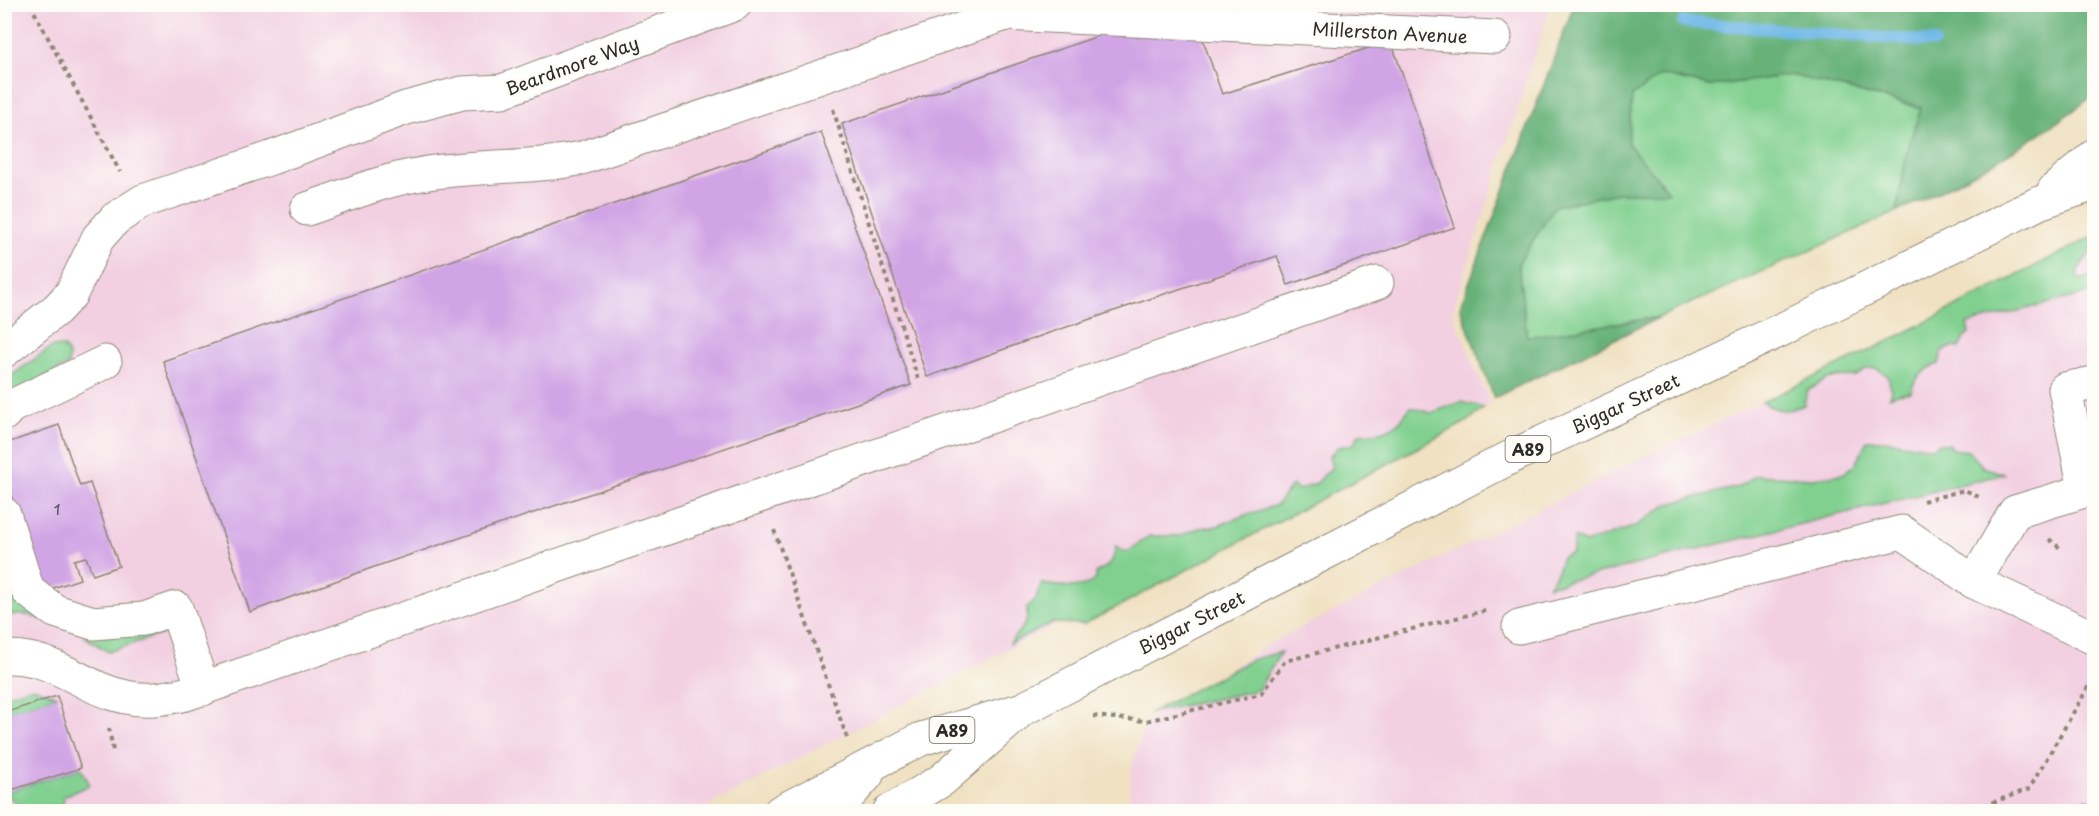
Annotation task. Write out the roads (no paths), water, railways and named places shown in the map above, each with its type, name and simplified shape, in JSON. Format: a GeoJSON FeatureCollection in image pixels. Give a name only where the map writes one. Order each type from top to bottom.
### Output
{"type":"FeatureCollection","features":[{"type":"Feature","properties":{"kind":"main road","name":"Beardmore Way"},"geometry":{"type":"LineString","coordinates":[[4,351],[57,309],[71,294],[98,238],[115,219],[137,205],[406,108],[462,93],[502,91],[735,4]]}},
{"type":"Feature","properties":{"kind":"main road","name":"Millerston Avenue"},"geometry":{"type":"LineString","coordinates":[[1006,9],[1496,37]]}},
{"type":"Feature","properties":{"kind":"main road"},"geometry":{"type":"LineString","coordinates":[[307,209],[401,178],[424,173],[554,164],[582,158],[822,77],[1006,9]]}},
{"type":"Feature","properties":{"kind":"main road","name":"Biggar Street"},"geometry":{"type":"LineString","coordinates":[[2039,203],[2094,156]]}},
{"type":"Feature","properties":{"kind":"main road","name":"Biggar Street"},"geometry":{"type":"LineString","coordinates":[[780,812],[921,739],[1023,709],[1509,458],[1832,306],[2039,203],[2094,184]]}},
{"type":"Feature","properties":{"kind":"main road"},"geometry":{"type":"LineString","coordinates":[[4,657],[34,658],[126,698],[156,700],[203,689],[1377,282]]}},
{"type":"Feature","properties":{"kind":"main road"},"geometry":{"type":"LineString","coordinates":[[4,414],[9,407],[105,362]]}},
{"type":"Feature","properties":{"kind":"main road"},"geometry":{"type":"LineString","coordinates":[[1974,582],[2015,512],[2090,489],[2065,389],[2094,382]]}},
{"type":"Feature","properties":{"kind":"main road"},"geometry":{"type":"LineString","coordinates":[[4,514],[28,591],[55,611],[93,623],[144,619],[176,608],[203,689]]}},
{"type":"Feature","properties":{"kind":"main road"},"geometry":{"type":"LineString","coordinates":[[1519,627],[1902,532],[1974,582],[2094,638]]}},
{"type":"Feature","properties":{"kind":"main road","name":"Biggar Street"},"geometry":{"type":"LineString","coordinates":[[888,812],[942,780],[1023,709]]}},
{"type":"Feature","properties":{"kind":"main road"},"geometry":{"type":"LineString","coordinates":[[834,812],[883,759]]}},
{"type":"Feature","properties":{"kind":"main road"},"geometry":{"type":"LineString","coordinates":[[908,812],[942,780]]}},
{"type":"Feature","properties":{"kind":"waterway"},"geometry":{"type":"LineString","coordinates":[[1683,22],[1934,42]]}}]}
